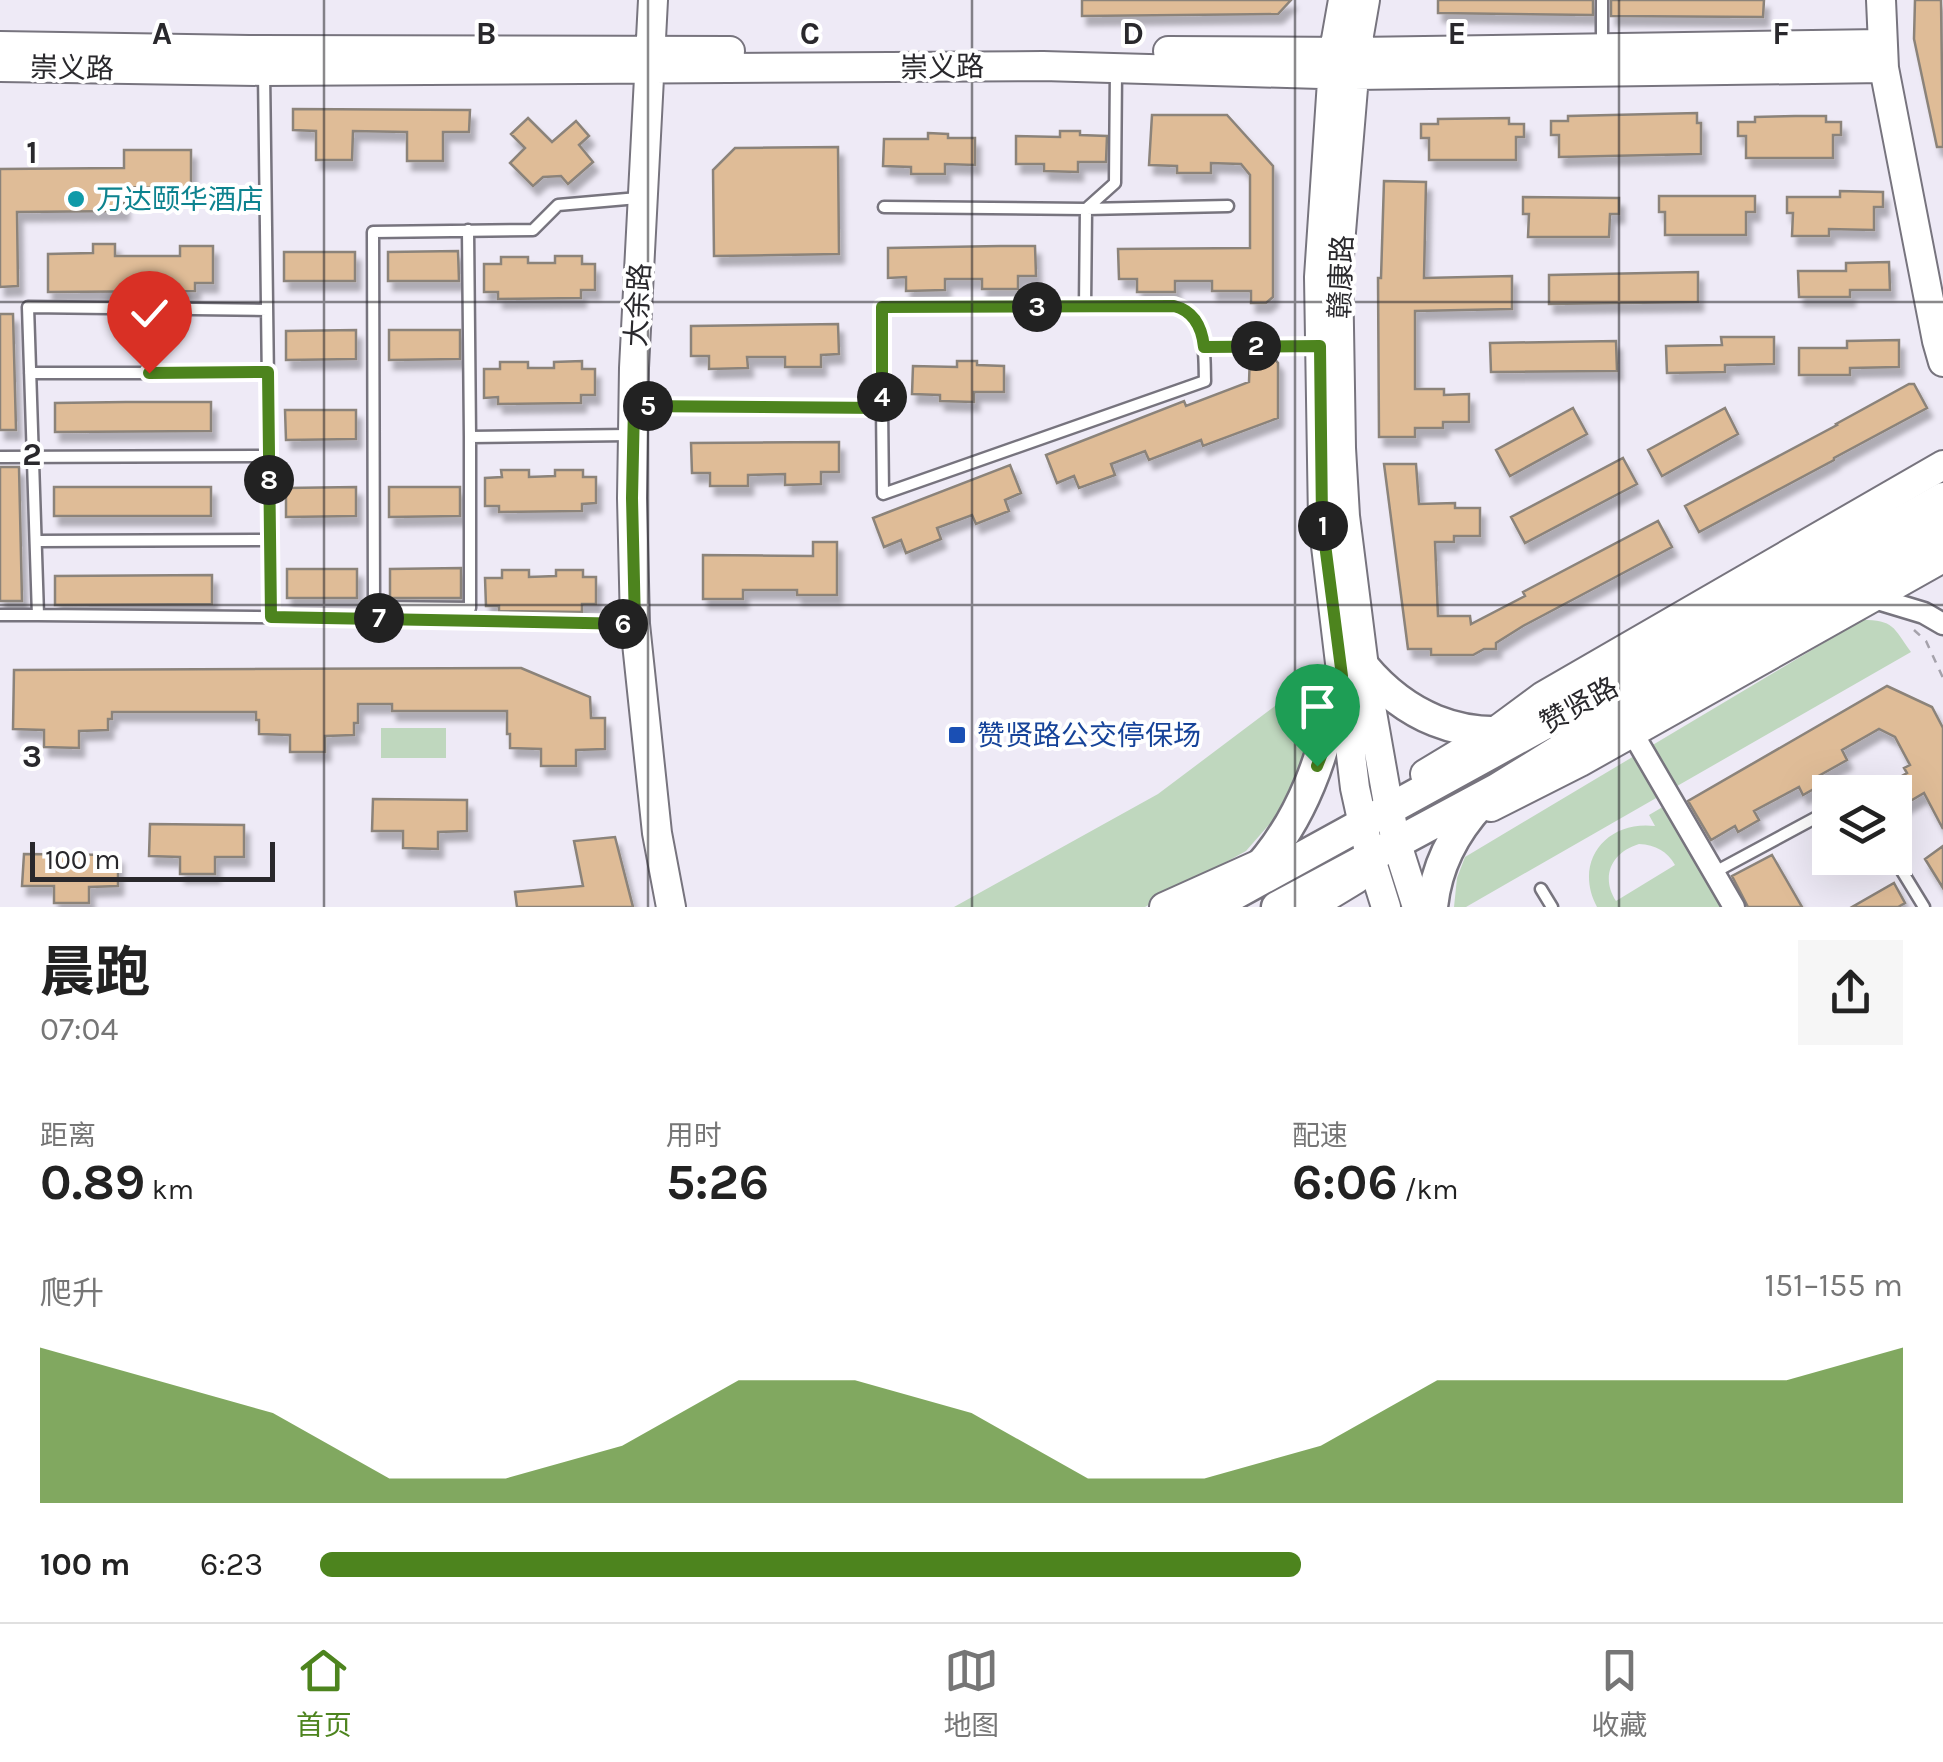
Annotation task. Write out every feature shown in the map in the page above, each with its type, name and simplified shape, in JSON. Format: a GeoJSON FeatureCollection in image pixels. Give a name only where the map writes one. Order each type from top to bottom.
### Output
{"type":"FeatureCollection","features":[{"type":"Feature","properties":{"kind":"main road","name":"大余路"},"geometry":{"type":"LineString","coordinates":[[653,0],[633,436],[635,624],[658,833],[671,907]]}},
{"type":"Feature","properties":{"kind":"main road","name":"赣康路"},"geometry":{"type":"LineString","coordinates":[[1344,0],[1338,268],[1355,788],[1375,811],[1385,855],[1386,907]]}},
{"type":"Feature","properties":{"kind":"main road","name":"赣康路"},"geometry":{"type":"LineString","coordinates":[[1353,671],[1322,521],[1319,277],[1344,63],[1365,0]]}},
{"type":"Feature","properties":{"kind":"main road"},"geometry":{"type":"LineString","coordinates":[[1881,0],[1882,56],[1943,362]]}},
{"type":"Feature","properties":{"kind":"main road","name":"崇义路"},"geometry":{"type":"LineString","coordinates":[[0,46],[1116,68],[1882,56]]}},
{"type":"Feature","properties":{"kind":"main road","name":"崇义路"},"geometry":{"type":"LineString","coordinates":[[0,67],[264,71],[649,61],[1344,63],[1602,48],[1882,56]]}},
{"type":"Feature","properties":{"kind":"main road"},"geometry":{"type":"LineString","coordinates":[[1164,907],[1375,811],[1543,696],[1943,465]]}},
{"type":"Feature","properties":{"kind":"main road","name":"赞贤路"},"geometry":{"type":"LineString","coordinates":[[1211,907],[1375,811],[1546,724],[1943,498]]}},
{"type":"Feature","properties":{"kind":"main road","name":"赞贤路"},"geometry":{"type":"LineString","coordinates":[[1277,907],[1385,855],[1943,528]]}},
{"type":"Feature","properties":{"kind":"main road"},"geometry":{"type":"LineString","coordinates":[[1310,907],[1385,855],[1580,762],[1943,558]]}},
{"type":"Feature","properties":{"kind":"main road"},"geometry":{"type":"LineString","coordinates":[[1211,907],[1235,892],[1284,833],[1308,788],[1353,671],[1422,716],[1458,729],[1530,730],[1546,724]]}},
{"type":"Feature","properties":{"kind":"main road"},"geometry":{"type":"LineString","coordinates":[[1432,907],[1442,862],[1468,818],[1497,789]]}},
{"type":"Feature","properties":{"kind":"main road","name":"赣康路"},"geometry":{"type":"LineString","coordinates":[[1385,855],[1417,907]]}},
{"type":"Feature","properties":{"kind":"street"},"geometry":{"type":"LineString","coordinates":[[1870,597],[1924,613],[1943,624]]}},
{"type":"Feature","properties":{"kind":"street"},"geometry":{"type":"LineString","coordinates":[[1632,732],[1734,907]]}},
{"type":"Feature","properties":{"kind":"lane"},"geometry":{"type":"LineString","coordinates":[[1602,0],[1602,48]]}},
{"type":"Feature","properties":{"kind":"lane"},"geometry":{"type":"LineString","coordinates":[[1086,306],[1086,209],[1115,182],[1116,68]]}},
{"type":"Feature","properties":{"kind":"lane"},"geometry":{"type":"LineString","coordinates":[[264,71],[271,617]]}},
{"type":"Feature","properties":{"kind":"lane"},"geometry":{"type":"LineString","coordinates":[[468,230],[470,608],[374,607],[373,232],[468,230],[533,230],[558,204],[644,197]]}},
{"type":"Feature","properties":{"kind":"lane"},"geometry":{"type":"LineString","coordinates":[[884,207],[1228,206]]}},
{"type":"Feature","properties":{"kind":"lane"},"geometry":{"type":"LineString","coordinates":[[38,615],[28,307],[267,310]]}},
{"type":"Feature","properties":{"kind":"lane"},"geometry":{"type":"LineString","coordinates":[[882,307],[1181,308],[1197,322],[1204,347],[1205,381],[883,494],[882,307]]}},
{"type":"Feature","properties":{"kind":"lane"},"geometry":{"type":"LineString","coordinates":[[1204,347],[1320,346]]}},
{"type":"Feature","properties":{"kind":"lane"},"geometry":{"type":"LineString","coordinates":[[30,374],[268,372]]}},
{"type":"Feature","properties":{"kind":"lane"},"geometry":{"type":"LineString","coordinates":[[634,406],[882,408]]}},
{"type":"Feature","properties":{"kind":"lane"},"geometry":{"type":"LineString","coordinates":[[470,437],[633,436]]}},
{"type":"Feature","properties":{"kind":"lane"},"geometry":{"type":"LineString","coordinates":[[0,457],[269,456]]}},
{"type":"Feature","properties":{"kind":"lane"},"geometry":{"type":"LineString","coordinates":[[38,541],[269,540]]}},
{"type":"Feature","properties":{"kind":"lane"},"geometry":{"type":"LineString","coordinates":[[0,615],[635,624]]}},
{"type":"Feature","properties":{"kind":"lane"},"geometry":{"type":"LineString","coordinates":[[1715,872],[1812,820]]}},
{"type":"Feature","properties":{"kind":"lane"},"geometry":{"type":"LineString","coordinates":[[1904,875],[1924,907]]}},
{"type":"Feature","properties":{"kind":"lane"},"geometry":{"type":"LineString","coordinates":[[1541,888],[1552,907]]}},
{"type":"Feature","properties":{"kind":"green space"},"geometry":{"type":"Polygon","coordinates":[[[1862,620],[1881,621],[1892,627],[1911,652],[1466,907],[1454,907],[1457,878],[1465,857],[1862,620]]]}},
{"type":"Feature","properties":{"kind":"green space"},"geometry":{"type":"Polygon","coordinates":[[[1315,676],[1316,731],[1280,812],[1246,851],[1145,907],[954,907],[1158,794],[1315,676]]]}},
{"type":"Feature","properties":{"kind":"green space"},"geometry":{"type":"Polygon","coordinates":[[[381,728],[446,728],[446,758],[381,758],[381,728]]]}},
{"type":"Feature","properties":{"kind":"green space"},"geometry":{"type":"Polygon","coordinates":[[[1666,805],[1724,907],[1597,907],[1589,875],[1599,847],[1622,830],[1655,826],[1649,815],[1666,805]],[[1639,844],[1622,853],[1611,866],[1609,883],[1616,901],[1675,865],[1665,852],[1639,844]]]}},
{"type":"Feature","properties":{"kind":"building"},"geometry":{"type":"Polygon","coordinates":[[[1082,0],[1291,0],[1278,14],[1082,16],[1082,0]]]}},
{"type":"Feature","properties":{"kind":"building"},"geometry":{"type":"Polygon","coordinates":[[[1438,0],[1593,0],[1593,15],[1438,13],[1438,0]]]}},
{"type":"Feature","properties":{"kind":"building"},"geometry":{"type":"Polygon","coordinates":[[[1611,0],[1764,0],[1763,17],[1611,16],[1611,0]]]}},
{"type":"Feature","properties":{"kind":"building"},"geometry":{"type":"Polygon","coordinates":[[[1915,0],[1941,0],[1943,147],[1937,147],[1914,39],[1915,0]]]}},
{"type":"Feature","properties":{"kind":"building"},"geometry":{"type":"Polygon","coordinates":[[[293,109],[470,110],[469,132],[443,132],[443,161],[407,161],[407,132],[353,131],[352,160],[316,160],[316,131],[293,130],[293,109]]]}},
{"type":"Feature","properties":{"kind":"building"},"geometry":{"type":"Polygon","coordinates":[[[1697,113],[1697,123],[1701,123],[1701,154],[1559,157],[1559,135],[1551,135],[1551,121],[1568,121],[1568,116],[1697,113]]]}},
{"type":"Feature","properties":{"kind":"building"},"geometry":{"type":"Polygon","coordinates":[[[1152,115],[1227,115],[1273,166],[1273,297],[1266,303],[1251,303],[1251,291],[1212,291],[1212,281],[1175,281],[1175,292],[1137,292],[1137,279],[1119,279],[1118,249],[1250,248],[1250,175],[1241,164],[1211,163],[1211,173],[1177,173],[1177,166],[1149,165],[1152,115]]]}},
{"type":"Feature","properties":{"kind":"building"},"geometry":{"type":"Polygon","coordinates":[[[1826,116],[1826,122],[1841,122],[1841,135],[1833,135],[1833,158],[1746,158],[1746,136],[1738,136],[1738,122],[1755,122],[1755,117],[1826,116]]]}},
{"type":"Feature","properties":{"kind":"building"},"geometry":{"type":"Polygon","coordinates":[[[528,118],[552,142],[576,121],[589,136],[579,145],[593,162],[568,184],[561,176],[543,177],[533,186],[510,163],[525,148],[511,134],[528,118]]]}},
{"type":"Feature","properties":{"kind":"building"},"geometry":{"type":"Polygon","coordinates":[[[1509,118],[1509,124],[1524,124],[1524,137],[1516,137],[1516,160],[1429,160],[1429,138],[1421,138],[1421,124],[1438,124],[1438,119],[1509,118]]]}},
{"type":"Feature","properties":{"kind":"building"},"geometry":{"type":"Polygon","coordinates":[[[1060,131],[1107,136],[1106,162],[1078,162],[1078,172],[1044,171],[1044,164],[1016,164],[1016,136],[1060,137],[1060,131]]]}},
{"type":"Feature","properties":{"kind":"building"},"geometry":{"type":"Polygon","coordinates":[[[928,133],[975,138],[975,165],[945,164],[945,174],[911,174],[911,167],[883,166],[884,139],[928,139],[928,133]]]}},
{"type":"Feature","properties":{"kind":"building"},"geometry":{"type":"Polygon","coordinates":[[[838,147],[839,254],[714,256],[713,170],[735,148],[838,147]]]}},
{"type":"Feature","properties":{"kind":"building"},"geometry":{"type":"Polygon","coordinates":[[[124,150],[191,150],[191,189],[124,187],[124,211],[17,212],[18,286],[0,287],[0,169],[124,168],[124,150]]]}},
{"type":"Feature","properties":{"kind":"building"},"geometry":{"type":"Polygon","coordinates":[[[1384,181],[1426,182],[1424,278],[1512,276],[1512,309],[1415,311],[1415,389],[1444,389],[1444,395],[1469,394],[1469,422],[1443,422],[1443,428],[1415,428],[1415,437],[1379,437],[1378,278],[1384,181]]]}},
{"type":"Feature","properties":{"kind":"building"},"geometry":{"type":"Polygon","coordinates":[[[1840,191],[1883,192],[1883,207],[1874,207],[1874,230],[1829,229],[1829,236],[1792,236],[1793,213],[1787,213],[1787,197],[1840,197],[1840,191]]]}},
{"type":"Feature","properties":{"kind":"building"},"geometry":{"type":"Polygon","coordinates":[[[1659,196],[1755,196],[1755,212],[1746,212],[1746,235],[1665,235],[1665,212],[1659,212],[1659,196]]]}},
{"type":"Feature","properties":{"kind":"building"},"geometry":{"type":"Polygon","coordinates":[[[1523,197],[1619,198],[1619,214],[1610,214],[1609,237],[1528,237],[1529,214],[1523,214],[1523,197]]]}},
{"type":"Feature","properties":{"kind":"building"},"geometry":{"type":"Polygon","coordinates":[[[93,244],[115,244],[115,256],[180,256],[180,246],[213,246],[213,283],[195,283],[195,291],[48,292],[48,254],[93,253],[93,244]]]}},
{"type":"Feature","properties":{"kind":"building"},"geometry":{"type":"Polygon","coordinates":[[[1035,246],[1036,276],[1018,276],[1018,289],[982,289],[982,279],[945,279],[945,290],[906,291],[906,277],[888,278],[888,248],[1035,246]]]}},
{"type":"Feature","properties":{"kind":"building"},"geometry":{"type":"Polygon","coordinates":[[[458,251],[459,281],[388,281],[388,252],[458,251]]]}},
{"type":"Feature","properties":{"kind":"building"},"geometry":{"type":"Polygon","coordinates":[[[284,252],[355,252],[355,281],[284,281],[284,252]]]}},
{"type":"Feature","properties":{"kind":"building"},"geometry":{"type":"Polygon","coordinates":[[[555,256],[582,256],[582,264],[595,264],[595,290],[581,290],[581,298],[498,299],[498,292],[484,292],[484,264],[501,264],[501,257],[555,263],[555,256]]]}},
{"type":"Feature","properties":{"kind":"building"},"geometry":{"type":"Polygon","coordinates":[[[1889,262],[1890,290],[1850,290],[1850,297],[1799,297],[1798,271],[1846,271],[1846,263],[1889,262]]]}},
{"type":"Feature","properties":{"kind":"building"},"geometry":{"type":"Polygon","coordinates":[[[1698,272],[1698,302],[1549,304],[1549,275],[1698,272]]]}},
{"type":"Feature","properties":{"kind":"building"},"geometry":{"type":"Polygon","coordinates":[[[0,314],[13,314],[16,430],[0,430],[0,314]]]}},
{"type":"Feature","properties":{"kind":"building"},"geometry":{"type":"Polygon","coordinates":[[[838,324],[839,354],[821,355],[821,367],[785,367],[785,357],[747,357],[748,368],[709,369],[709,356],[691,356],[691,326],[838,324]]]}},
{"type":"Feature","properties":{"kind":"building"},"geometry":{"type":"Polygon","coordinates":[[[356,330],[356,359],[286,360],[286,331],[356,330]]]}},
{"type":"Feature","properties":{"kind":"building"},"geometry":{"type":"Polygon","coordinates":[[[389,330],[460,330],[460,359],[389,360],[389,330]]]}},
{"type":"Feature","properties":{"kind":"building"},"geometry":{"type":"Polygon","coordinates":[[[1721,337],[1774,337],[1774,364],[1725,365],[1725,372],[1667,373],[1666,346],[1722,345],[1721,337]]]}},
{"type":"Feature","properties":{"kind":"building"},"geometry":{"type":"Polygon","coordinates":[[[1899,340],[1899,367],[1850,368],[1850,375],[1799,375],[1799,348],[1847,348],[1847,341],[1899,340]]]}},
{"type":"Feature","properties":{"kind":"building"},"geometry":{"type":"Polygon","coordinates":[[[1616,341],[1617,371],[1491,372],[1490,343],[1616,341]]]}},
{"type":"Feature","properties":{"kind":"building"},"geometry":{"type":"Polygon","coordinates":[[[1250,355],[1271,355],[1278,363],[1278,418],[1203,446],[1201,440],[1149,460],[1145,451],[1111,464],[1115,475],[1079,488],[1074,476],[1057,483],[1046,455],[1184,401],[1186,406],[1249,382],[1250,355]]]}},
{"type":"Feature","properties":{"kind":"building"},"geometry":{"type":"Polygon","coordinates":[[[582,361],[582,369],[595,369],[595,395],[581,395],[581,403],[498,404],[498,397],[484,398],[484,369],[500,369],[500,362],[528,362],[528,368],[554,368],[554,362],[582,361]]]}},
{"type":"Feature","properties":{"kind":"building"},"geometry":{"type":"Polygon","coordinates":[[[957,361],[1004,366],[1004,392],[974,392],[974,402],[940,401],[940,395],[912,394],[913,366],[957,367],[957,361]]]}},
{"type":"Feature","properties":{"kind":"building"},"geometry":{"type":"Polygon","coordinates":[[[1914,384],[1927,408],[1699,532],[1685,506],[1914,384]]]}},
{"type":"Feature","properties":{"kind":"building"},"geometry":{"type":"Polygon","coordinates":[[[211,402],[211,431],[55,432],[55,403],[211,402]]]}},
{"type":"Feature","properties":{"kind":"building"},"geometry":{"type":"Polygon","coordinates":[[[1573,408],[1587,434],[1510,476],[1496,450],[1573,408]]]}},
{"type":"Feature","properties":{"kind":"building"},"geometry":{"type":"Polygon","coordinates":[[[1725,408],[1738,434],[1662,476],[1648,450],[1725,408]]]}},
{"type":"Feature","properties":{"kind":"building"},"geometry":{"type":"Polygon","coordinates":[[[285,410],[356,410],[356,439],[286,440],[285,410]]]}},
{"type":"Feature","properties":{"kind":"building"},"geometry":{"type":"Polygon","coordinates":[[[839,442],[839,472],[821,472],[821,484],[785,485],[785,474],[748,475],[748,486],[710,486],[710,473],[692,473],[691,443],[839,442]]]}},
{"type":"Feature","properties":{"kind":"building"},"geometry":{"type":"Polygon","coordinates":[[[1623,458],[1637,484],[1525,543],[1511,517],[1623,458]]]}},
{"type":"Feature","properties":{"kind":"building"},"geometry":{"type":"Polygon","coordinates":[[[1384,464],[1416,464],[1419,504],[1455,503],[1455,508],[1480,508],[1480,536],[1454,536],[1454,542],[1435,542],[1438,616],[1470,616],[1471,624],[1658,521],[1672,547],[1523,626],[1496,643],[1496,649],[1484,649],[1473,655],[1431,655],[1431,649],[1408,649],[1384,464]]]}},
{"type":"Feature","properties":{"kind":"building"},"geometry":{"type":"Polygon","coordinates":[[[1010,465],[1021,493],[1005,500],[1009,511],[976,524],[972,515],[937,528],[941,539],[906,553],[901,540],[884,547],[873,518],[1010,465]]]}},
{"type":"Feature","properties":{"kind":"building"},"geometry":{"type":"Polygon","coordinates":[[[0,467],[19,467],[22,601],[0,601],[0,467]]]}},
{"type":"Feature","properties":{"kind":"building"},"geometry":{"type":"Polygon","coordinates":[[[501,470],[529,470],[529,477],[555,476],[555,470],[583,470],[583,477],[596,477],[596,503],[582,504],[582,511],[499,512],[499,506],[485,506],[485,478],[502,477],[501,470]]]}},
{"type":"Feature","properties":{"kind":"building"},"geometry":{"type":"Polygon","coordinates":[[[54,487],[211,487],[211,516],[54,516],[54,487]]]}},
{"type":"Feature","properties":{"kind":"building"},"geometry":{"type":"Polygon","coordinates":[[[356,487],[356,516],[286,517],[286,488],[356,487]]]}},
{"type":"Feature","properties":{"kind":"building"},"geometry":{"type":"Polygon","coordinates":[[[389,487],[460,487],[460,516],[389,517],[389,487]]]}},
{"type":"Feature","properties":{"kind":"building"},"geometry":{"type":"Polygon","coordinates":[[[813,542],[837,542],[837,595],[743,590],[743,599],[703,599],[703,555],[813,556],[813,542]]]}},
{"type":"Feature","properties":{"kind":"building"},"geometry":{"type":"Polygon","coordinates":[[[461,568],[461,598],[390,598],[390,569],[461,568]]]}},
{"type":"Feature","properties":{"kind":"building"},"geometry":{"type":"Polygon","coordinates":[[[287,569],[357,569],[357,598],[287,598],[287,569]]]}},
{"type":"Feature","properties":{"kind":"building"},"geometry":{"type":"Polygon","coordinates":[[[502,570],[529,570],[529,577],[556,576],[556,570],[583,570],[583,577],[596,577],[596,604],[582,604],[582,612],[499,611],[499,606],[486,606],[485,578],[502,578],[502,570]]]}},
{"type":"Feature","properties":{"kind":"building"},"geometry":{"type":"Polygon","coordinates":[[[212,575],[212,604],[55,605],[55,576],[212,575]]]}},
{"type":"Feature","properties":{"kind":"building"},"geometry":{"type":"Polygon","coordinates":[[[521,668],[590,697],[591,718],[605,718],[605,749],[576,750],[576,766],[541,766],[541,749],[510,748],[507,711],[392,711],[392,704],[358,704],[354,735],[325,736],[325,752],[290,752],[290,735],[259,734],[256,712],[112,712],[108,730],[79,731],[79,748],[44,747],[44,730],[13,729],[14,670],[521,668]]]}},
{"type":"Feature","properties":{"kind":"building"},"geometry":{"type":"Polygon","coordinates":[[[1887,686],[1932,707],[1943,728],[1943,829],[1924,793],[1912,800],[1912,775],[1903,775],[1907,773],[1904,768],[1910,765],[1895,737],[1879,729],[1842,750],[1847,760],[1820,775],[1812,775],[1812,790],[1803,795],[1799,787],[1754,811],[1759,820],[1738,832],[1735,826],[1711,840],[1688,801],[1887,686]]]}},
{"type":"Feature","properties":{"kind":"building"},"geometry":{"type":"Polygon","coordinates":[[[373,799],[467,800],[467,831],[438,832],[438,849],[403,848],[403,831],[372,831],[373,799]]]}},
{"type":"Feature","properties":{"kind":"building"},"geometry":{"type":"Polygon","coordinates":[[[150,824],[244,825],[244,857],[215,857],[215,874],[180,874],[180,857],[149,856],[150,824]]]}},
{"type":"Feature","properties":{"kind":"building"},"geometry":{"type":"Polygon","coordinates":[[[615,837],[633,907],[517,907],[515,892],[583,886],[574,841],[615,837]]]}},
{"type":"Feature","properties":{"kind":"building"},"geometry":{"type":"Polygon","coordinates":[[[1943,846],[1943,888],[1925,859],[1943,846]]]}},
{"type":"Feature","properties":{"kind":"building"},"geometry":{"type":"Polygon","coordinates":[[[24,854],[118,855],[118,886],[89,887],[89,903],[54,903],[54,886],[22,886],[24,854]]]}},
{"type":"Feature","properties":{"kind":"building"},"geometry":{"type":"Polygon","coordinates":[[[1772,855],[1802,907],[1748,907],[1732,876],[1772,855]]]}},
{"type":"Feature","properties":{"kind":"building"},"geometry":{"type":"Polygon","coordinates":[[[1894,883],[1905,903],[1898,907],[1852,907],[1894,883]]]}},
{"type":"Feature","properties":{"kind":"place","name":"万达颐华酒店"},"geometry":{"type":"Point","coordinates":[76,199]}},
{"type":"Feature","properties":{"kind":"place","name":"赞贤路公交停保场"},"geometry":{"type":"Point","coordinates":[957,735]}},
{"type":"Feature","properties":{"kind":"route"},"geometry":{"type":"LineString","coordinates":[[149,373],[268,372],[271,617],[635,624],[634,406],[882,408],[882,307],[1174,306],[1197,322],[1204,347],[1320,346],[1322,521],[1342,676],[1317,766]]}}]}
